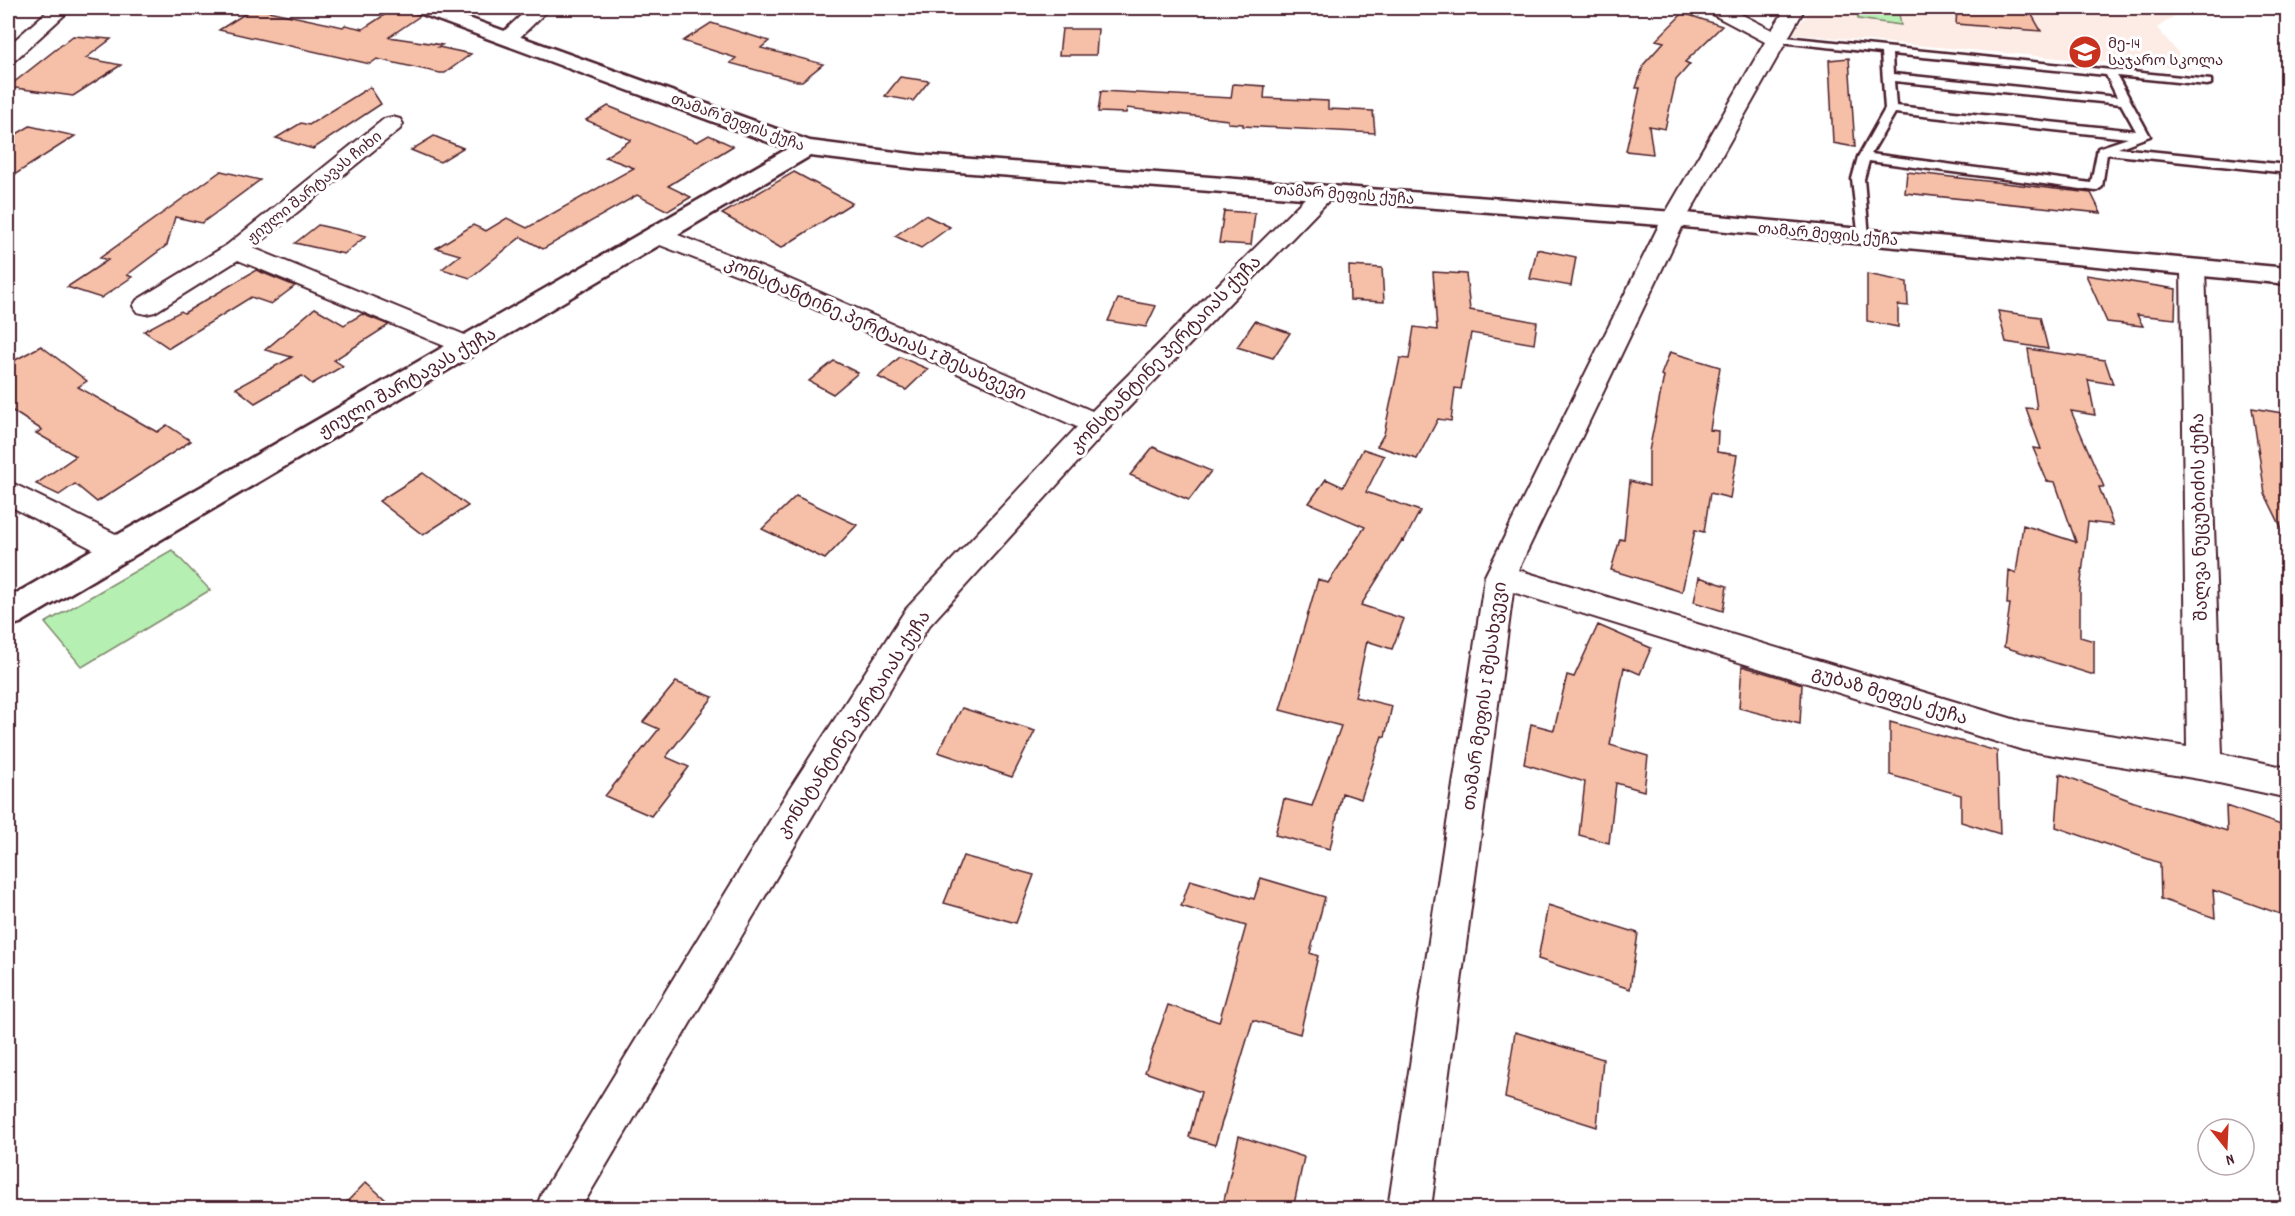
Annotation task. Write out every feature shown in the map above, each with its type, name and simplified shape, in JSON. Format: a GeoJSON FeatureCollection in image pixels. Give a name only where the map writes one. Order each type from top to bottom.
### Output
{"type":"FeatureCollection","features":[{"type":"Feature","properties":{"kind":"street"},"geometry":{"type":"LineString","coordinates":[[8,56],[62,8]]}},
{"type":"Feature","properties":{"kind":"street","name":"თამარ მეფის ქუჩა"},"geometry":{"type":"LineString","coordinates":[[423,8],[806,148],[942,164],[1674,219],[2193,269],[2288,276]]}},
{"type":"Feature","properties":{"kind":"street"},"geometry":{"type":"LineString","coordinates":[[508,38],[540,8]]}},
{"type":"Feature","properties":{"kind":"street"},"geometry":{"type":"LineString","coordinates":[[1715,8],[1775,39]]}},
{"type":"Feature","properties":{"kind":"street","name":"თამარ მეფის I შესახვევი"},"geometry":{"type":"LineString","coordinates":[[1409,1209],[1500,576],[1674,219],[1775,39],[1795,8]]}},
{"type":"Feature","properties":{"kind":"street","name":"ჟიული შარტავას ჩიხი"},"geometry":{"type":"LineString","coordinates":[[146,306],[236,250],[392,124]]}},
{"type":"Feature","properties":{"kind":"street","name":"ჟიული შარტავას ქუჩა"},"geometry":{"type":"LineString","coordinates":[[8,614],[806,148]]}},
{"type":"Feature","properties":{"kind":"street","name":"კონსტანტინე პერტაიას ქუჩა"},"geometry":{"type":"LineString","coordinates":[[557,1209],[800,804],[917,618],[1096,424],[1323,193]]}},
{"type":"Feature","properties":{"kind":"street","name":"კონსტანტინე პერტაიას I შესახვევი"},"geometry":{"type":"LineString","coordinates":[[656,235],[757,274],[1096,424]]}},
{"type":"Feature","properties":{"kind":"street","name":"ჟიული შარტავას ჩიხი"},"geometry":{"type":"LineString","coordinates":[[236,250],[468,346]]}},
{"type":"Feature","properties":{"kind":"street","name":"შალვა ნუცუბიძის ქუჩა"},"geometry":{"type":"LineString","coordinates":[[2193,269],[2205,765]]}},
{"type":"Feature","properties":{"kind":"street"},"geometry":{"type":"LineString","coordinates":[[8,492],[121,550]]}},
{"type":"Feature","properties":{"kind":"street","name":"გუბაზ მეფეს ქუჩა"},"geometry":{"type":"LineString","coordinates":[[1500,576],[2023,736],[2205,765],[2288,783]]}},
{"type":"Feature","properties":{"kind":"lane"},"geometry":{"type":"LineString","coordinates":[[1775,39],[1886,52],[2207,82]]}},
{"type":"Feature","properties":{"kind":"lane"},"geometry":{"type":"LineString","coordinates":[[1863,237],[1858,179],[1864,157],[1891,110],[1886,52]]}},
{"type":"Feature","properties":{"kind":"lane"},"geometry":{"type":"LineString","coordinates":[[2110,74],[2144,136]]}},
{"type":"Feature","properties":{"kind":"lane"},"geometry":{"type":"LineString","coordinates":[[1888,77],[2125,101]]}},
{"type":"Feature","properties":{"kind":"lane"},"geometry":{"type":"LineString","coordinates":[[1891,110],[2144,136]]}},
{"type":"Feature","properties":{"kind":"lane"},"geometry":{"type":"LineString","coordinates":[[2102,150],[2144,136]]}},
{"type":"Feature","properties":{"kind":"lane"},"geometry":{"type":"LineString","coordinates":[[1864,157],[2096,187],[2102,150]]}},
{"type":"Feature","properties":{"kind":"lane"},"geometry":{"type":"LineString","coordinates":[[2102,150],[2288,169]]}},
{"type":"Feature","properties":{"kind":"shaded area","name":"მე-14 საჯარო სკოლა"},"geometry":{"type":"Polygon","coordinates":[[[1812,8],[2176,8],[2180,12],[2157,28],[2193,70],[1792,34],[1812,8]]]}},
{"type":"Feature","properties":{"kind":"green space"},"geometry":{"type":"Polygon","coordinates":[[[1857,8],[1898,8],[1901,25],[1858,19],[1857,8]]]}},
{"type":"Feature","properties":{"kind":"green space"},"geometry":{"type":"Polygon","coordinates":[[[172,550],[210,590],[82,667],[45,623],[172,550]]]}},
{"type":"Feature","properties":{"kind":"building"},"geometry":{"type":"Polygon","coordinates":[[[254,8],[343,27],[345,25],[363,29],[395,8],[411,8],[420,16],[389,37],[442,45],[438,47],[471,54],[445,73],[440,73],[377,59],[370,64],[219,30],[254,8]]]}},
{"type":"Feature","properties":{"kind":"building"},"geometry":{"type":"Polygon","coordinates":[[[1957,8],[2028,8],[2041,31],[1956,24],[1957,8]]]}},
{"type":"Feature","properties":{"kind":"building"},"geometry":{"type":"Polygon","coordinates":[[[1683,13],[1722,26],[1685,62],[1690,64],[1676,80],[1665,129],[1649,126],[1653,154],[1626,151],[1640,88],[1636,88],[1644,64],[1664,42],[1656,40],[1683,13]]]}},
{"type":"Feature","properties":{"kind":"building"},"geometry":{"type":"Polygon","coordinates":[[[711,23],[769,41],[761,48],[823,64],[802,81],[797,81],[730,63],[736,58],[683,41],[711,23]]]}},
{"type":"Feature","properties":{"kind":"building"},"geometry":{"type":"Polygon","coordinates":[[[1062,29],[1098,29],[1096,55],[1059,55],[1062,29]]]}},
{"type":"Feature","properties":{"kind":"building"},"geometry":{"type":"Polygon","coordinates":[[[73,36],[111,39],[86,58],[121,65],[73,96],[8,87],[73,36]]]}},
{"type":"Feature","properties":{"kind":"building"},"geometry":{"type":"Polygon","coordinates":[[[1849,58],[1855,147],[1833,143],[1829,60],[1849,58]]]}},
{"type":"Feature","properties":{"kind":"building"},"geometry":{"type":"Polygon","coordinates":[[[900,77],[929,81],[913,101],[885,96],[900,77]]]}},
{"type":"Feature","properties":{"kind":"building"},"geometry":{"type":"Polygon","coordinates":[[[1233,84],[1265,86],[1264,98],[1328,101],[1328,109],[1373,111],[1375,133],[1243,126],[1243,124],[1228,123],[1228,120],[1127,108],[1126,113],[1098,112],[1101,91],[1231,98],[1233,84]]]}},
{"type":"Feature","properties":{"kind":"building"},"geometry":{"type":"Polygon","coordinates":[[[370,87],[381,104],[313,149],[276,138],[301,123],[309,125],[370,87]]]}},
{"type":"Feature","properties":{"kind":"building"},"geometry":{"type":"Polygon","coordinates":[[[608,106],[697,142],[709,135],[733,146],[668,186],[691,197],[668,211],[637,195],[543,249],[521,237],[470,278],[442,269],[460,255],[436,248],[473,225],[486,231],[507,218],[527,228],[634,168],[605,157],[631,140],[586,120],[608,106]]]}},
{"type":"Feature","properties":{"kind":"building"},"geometry":{"type":"Polygon","coordinates":[[[30,126],[75,136],[8,179],[8,139],[30,126]]]}},
{"type":"Feature","properties":{"kind":"building"},"geometry":{"type":"Polygon","coordinates":[[[434,136],[463,148],[440,162],[411,150],[434,136]]]}},
{"type":"Feature","properties":{"kind":"building"},"geometry":{"type":"Polygon","coordinates":[[[221,171],[260,180],[202,223],[175,217],[167,245],[127,275],[132,277],[101,298],[67,287],[108,260],[100,258],[221,171]]]}},
{"type":"Feature","properties":{"kind":"building"},"geometry":{"type":"Polygon","coordinates":[[[794,172],[852,203],[781,248],[722,214],[794,172]]]}},
{"type":"Feature","properties":{"kind":"building"},"geometry":{"type":"Polygon","coordinates":[[[1907,172],[2091,193],[2101,213],[1905,193],[1907,172]]]}},
{"type":"Feature","properties":{"kind":"building"},"geometry":{"type":"Polygon","coordinates":[[[1224,211],[1255,213],[1251,245],[1219,243],[1224,211]]]}},
{"type":"Feature","properties":{"kind":"building"},"geometry":{"type":"Polygon","coordinates":[[[925,215],[950,227],[921,248],[895,236],[925,215]]]}},
{"type":"Feature","properties":{"kind":"building"},"geometry":{"type":"Polygon","coordinates":[[[318,225],[366,236],[344,254],[295,243],[318,225]]]}},
{"type":"Feature","properties":{"kind":"building"},"geometry":{"type":"Polygon","coordinates":[[[1537,249],[1576,257],[1571,286],[1530,279],[1537,249]]]}},
{"type":"Feature","properties":{"kind":"building"},"geometry":{"type":"Polygon","coordinates":[[[1349,266],[1382,268],[1384,302],[1350,300],[1349,266]]]}},
{"type":"Feature","properties":{"kind":"building"},"geometry":{"type":"Polygon","coordinates":[[[256,270],[295,286],[271,304],[251,297],[169,348],[144,331],[181,311],[184,313],[256,270]]]}},
{"type":"Feature","properties":{"kind":"building"},"geometry":{"type":"Polygon","coordinates":[[[1433,272],[1466,274],[1470,310],[1537,322],[1534,344],[1471,333],[1461,389],[1455,388],[1451,421],[1438,419],[1417,459],[1377,446],[1384,434],[1400,358],[1409,359],[1414,327],[1437,330],[1433,272]]]}},
{"type":"Feature","properties":{"kind":"building"},"geometry":{"type":"Polygon","coordinates":[[[1867,274],[1907,282],[1908,306],[1898,305],[1898,327],[1867,321],[1867,274]]]}},
{"type":"Feature","properties":{"kind":"building"},"geometry":{"type":"Polygon","coordinates":[[[2086,275],[2176,289],[2175,319],[2137,315],[2143,326],[2107,322],[2086,275]]]}},
{"type":"Feature","properties":{"kind":"building"},"geometry":{"type":"Polygon","coordinates":[[[1118,299],[1156,306],[1146,327],[1108,321],[1118,299]]]}},
{"type":"Feature","properties":{"kind":"building"},"geometry":{"type":"Polygon","coordinates":[[[315,308],[344,325],[362,314],[389,325],[334,360],[343,366],[312,384],[302,376],[255,403],[236,388],[292,357],[265,350],[315,308]]]}},
{"type":"Feature","properties":{"kind":"building"},"geometry":{"type":"Polygon","coordinates":[[[1998,311],[2040,317],[2048,349],[2006,342],[1998,311]]]}},
{"type":"Feature","properties":{"kind":"building"},"geometry":{"type":"Polygon","coordinates":[[[1255,321],[1290,333],[1273,358],[1237,347],[1255,321]]]}},
{"type":"Feature","properties":{"kind":"building"},"geometry":{"type":"Polygon","coordinates":[[[41,346],[87,381],[78,387],[157,432],[167,425],[191,441],[97,502],[75,484],[59,495],[36,484],[76,456],[36,433],[42,430],[8,408],[8,364],[41,346]]]}},
{"type":"Feature","properties":{"kind":"building"},"geometry":{"type":"Polygon","coordinates":[[[2028,349],[2105,360],[2113,384],[2088,380],[2095,415],[2071,411],[2104,487],[2099,487],[2113,525],[2088,522],[2080,591],[2080,637],[2094,641],[2094,675],[2004,647],[2010,604],[2007,604],[2009,570],[2016,573],[2023,525],[2076,542],[2055,482],[2047,481],[2033,448],[2041,449],[2026,408],[2037,409],[2028,349]]]}},
{"type":"Feature","properties":{"kind":"building"},"geometry":{"type":"Polygon","coordinates":[[[1670,352],[1720,367],[1710,430],[1718,431],[1717,452],[1737,455],[1730,498],[1710,493],[1704,532],[1695,530],[1682,592],[1611,570],[1620,539],[1624,540],[1630,481],[1649,486],[1649,451],[1664,376],[1661,375],[1670,352]]]}},
{"type":"Feature","properties":{"kind":"building"},"geometry":{"type":"Polygon","coordinates":[[[900,357],[928,369],[906,390],[878,377],[900,357]]]}},
{"type":"Feature","properties":{"kind":"building"},"geometry":{"type":"Polygon","coordinates":[[[834,361],[858,373],[833,394],[809,381],[834,361]]]}},
{"type":"Feature","properties":{"kind":"building"},"geometry":{"type":"Polygon","coordinates":[[[2252,408],[2288,414],[2288,541],[2265,494],[2252,408]]]}},
{"type":"Feature","properties":{"kind":"building"},"geometry":{"type":"Polygon","coordinates":[[[1153,447],[1211,471],[1189,500],[1130,475],[1153,447]]]}},
{"type":"Feature","properties":{"kind":"building"},"geometry":{"type":"Polygon","coordinates":[[[1363,449],[1384,456],[1366,492],[1420,511],[1404,541],[1402,540],[1361,605],[1404,619],[1392,649],[1367,641],[1355,697],[1392,706],[1385,737],[1382,736],[1361,799],[1342,793],[1330,849],[1275,835],[1284,799],[1312,806],[1341,726],[1280,710],[1318,579],[1328,583],[1365,527],[1309,503],[1326,479],[1343,487],[1363,449]]]}},
{"type":"Feature","properties":{"kind":"building"},"geometry":{"type":"Polygon","coordinates":[[[423,473],[468,506],[423,535],[379,501],[423,473]]]}},
{"type":"Feature","properties":{"kind":"building"},"geometry":{"type":"Polygon","coordinates":[[[796,496],[857,525],[825,559],[762,529],[796,496]]]}},
{"type":"Feature","properties":{"kind":"building"},"geometry":{"type":"Polygon","coordinates":[[[1699,577],[1727,586],[1723,611],[1694,602],[1699,577]]]}},
{"type":"Feature","properties":{"kind":"building"},"geometry":{"type":"Polygon","coordinates":[[[1598,625],[1651,648],[1640,674],[1624,667],[1610,745],[1648,756],[1644,791],[1616,783],[1609,843],[1579,835],[1585,782],[1524,764],[1531,724],[1554,730],[1567,675],[1574,677],[1598,625]]]}},
{"type":"Feature","properties":{"kind":"building"},"geometry":{"type":"Polygon","coordinates":[[[1742,666],[1802,684],[1800,724],[1739,708],[1742,666]]]}},
{"type":"Feature","properties":{"kind":"building"},"geometry":{"type":"Polygon","coordinates":[[[676,682],[713,697],[666,757],[689,767],[651,816],[605,796],[659,729],[643,722],[676,682]]]}},
{"type":"Feature","properties":{"kind":"building"},"geometry":{"type":"Polygon","coordinates":[[[962,708],[1035,731],[1012,777],[938,752],[962,708]]]}},
{"type":"Feature","properties":{"kind":"building"},"geometry":{"type":"Polygon","coordinates":[[[1890,722],[1997,751],[2000,834],[1961,822],[1961,795],[1890,775],[1890,722]]]}},
{"type":"Feature","properties":{"kind":"building"},"geometry":{"type":"Polygon","coordinates":[[[2060,774],[2134,802],[2227,831],[2226,806],[2281,825],[2288,917],[2213,890],[2215,918],[2161,899],[2160,863],[2056,827],[2060,774]]]}},
{"type":"Feature","properties":{"kind":"building"},"geometry":{"type":"Polygon","coordinates":[[[963,856],[1034,875],[1016,923],[944,903],[963,856]]]}},
{"type":"Feature","properties":{"kind":"building"},"geometry":{"type":"Polygon","coordinates":[[[1261,878],[1325,897],[1310,953],[1318,956],[1300,1034],[1253,1020],[1215,1145],[1189,1137],[1201,1092],[1145,1072],[1168,1005],[1219,1022],[1246,926],[1181,906],[1190,880],[1254,899],[1261,878]]]}},
{"type":"Feature","properties":{"kind":"building"},"geometry":{"type":"Polygon","coordinates":[[[1548,905],[1638,933],[1630,989],[1538,959],[1548,905]]]}},
{"type":"Feature","properties":{"kind":"building"},"geometry":{"type":"Polygon","coordinates":[[[1515,1032],[1603,1059],[1597,1127],[1505,1098],[1515,1032]]]}},
{"type":"Feature","properties":{"kind":"building"},"geometry":{"type":"Polygon","coordinates":[[[1239,1136],[1304,1157],[1293,1209],[1222,1209],[1239,1136]]]}},
{"type":"Feature","properties":{"kind":"building"},"geometry":{"type":"Polygon","coordinates":[[[366,1182],[396,1209],[340,1209],[366,1182]]]}},
{"type":"Feature","properties":{"kind":"place","name":"მე-14 საჯარო სკოლა"},"geometry":{"type":"Point","coordinates":[2085,52]}}]}
